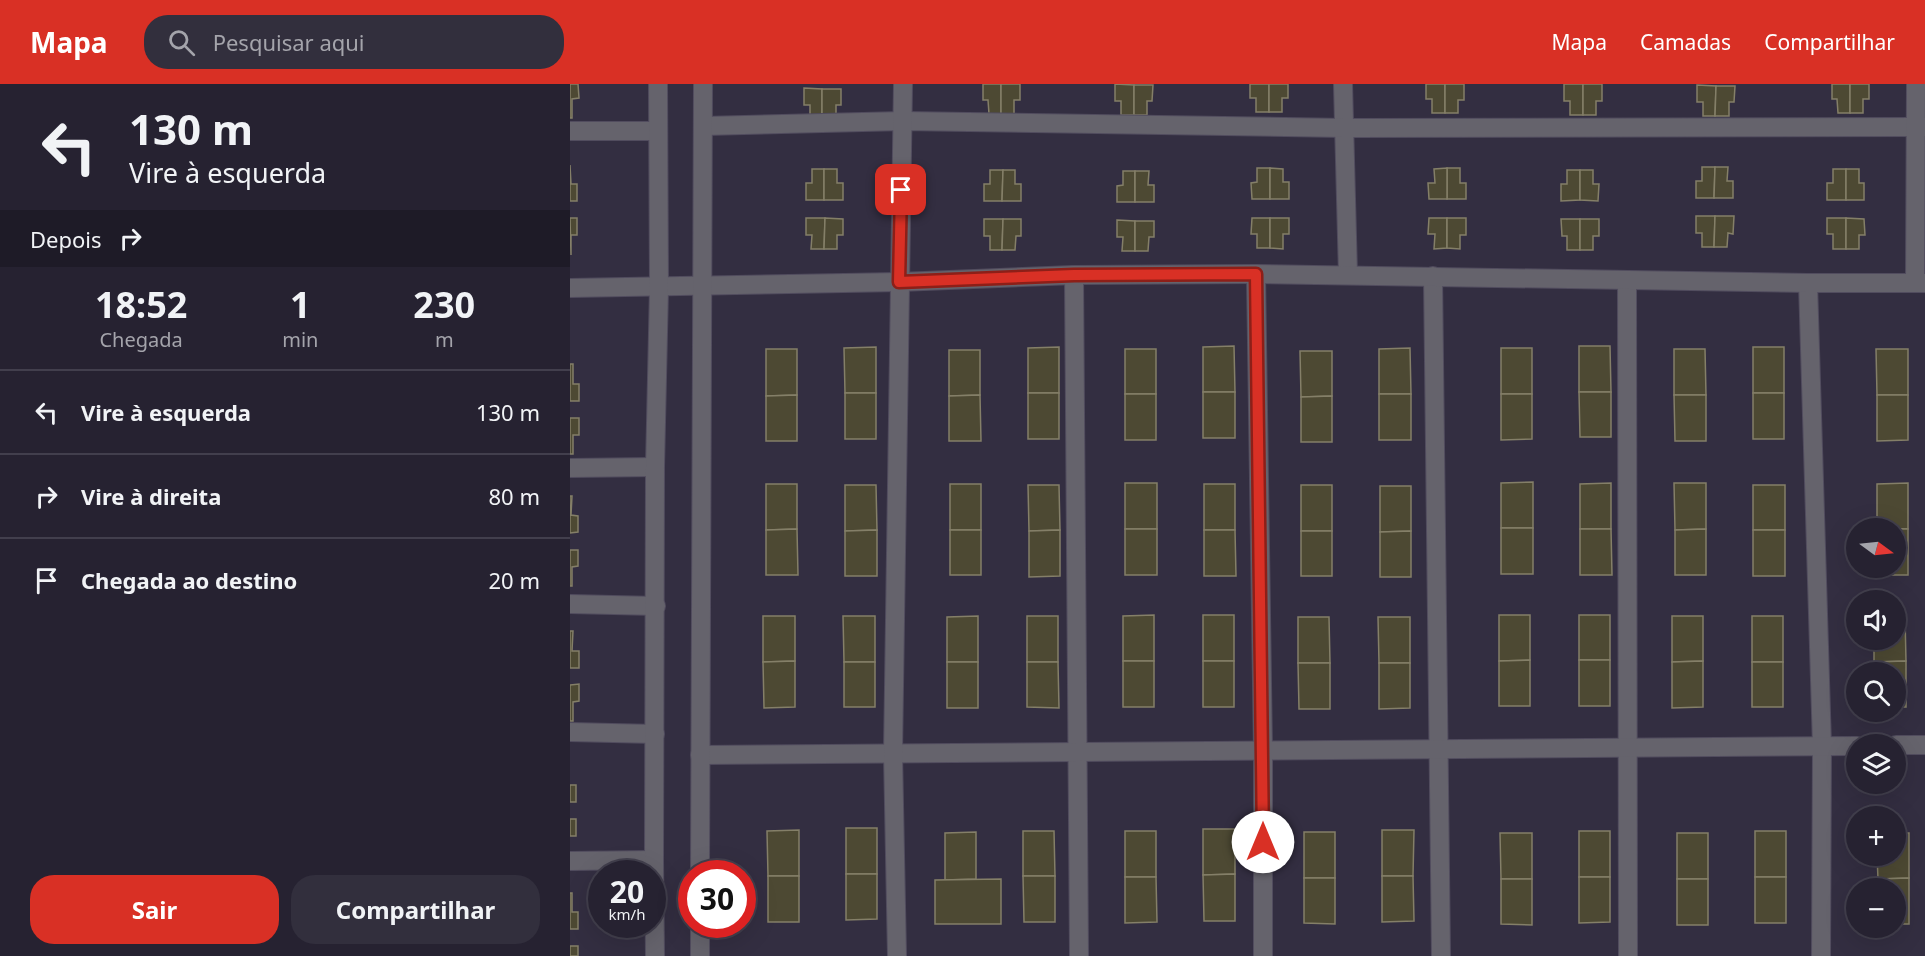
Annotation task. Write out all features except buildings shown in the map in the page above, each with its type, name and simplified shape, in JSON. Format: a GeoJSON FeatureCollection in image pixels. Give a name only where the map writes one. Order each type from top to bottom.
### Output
{"type":"FeatureCollection","features":[{"type":"Feature","properties":{"kind":"street"},"geometry":{"type":"LineString","coordinates":[[654,860],[655,467],[659,288],[658,84]]}},
{"type":"Feature","properties":{"kind":"street"},"geometry":{"type":"LineString","coordinates":[[700,860],[703,84]]}},
{"type":"Feature","properties":{"kind":"street"},"geometry":{"type":"LineString","coordinates":[[897,956],[893,754],[903,84]]}},
{"type":"Feature","properties":{"kind":"street"},"geometry":{"type":"LineString","coordinates":[[1343,84],[1348,275]]}},
{"type":"Feature","properties":{"kind":"street"},"geometry":{"type":"LineString","coordinates":[[570,288],[899,282],[1074,275],[1256,274],[1920,283],[1920,127],[1916,84]]}},
{"type":"Feature","properties":{"kind":"street"},"geometry":{"type":"LineString","coordinates":[[704,126],[903,121],[1344,128],[1920,127]]}},
{"type":"Feature","properties":{"kind":"street"},"geometry":{"type":"LineString","coordinates":[[570,131],[657,131]]}},
{"type":"Feature","properties":{"kind":"street"},"geometry":{"type":"LineString","coordinates":[[1256,274],[1263,751],[1263,956]]}},
{"type":"Feature","properties":{"kind":"street"},"geometry":{"type":"LineString","coordinates":[[1074,275],[1078,956]]}},
{"type":"Feature","properties":{"kind":"street"},"geometry":{"type":"LineString","coordinates":[[1432,276],[1441,956]]}},
{"type":"Feature","properties":{"kind":"street"},"geometry":{"type":"LineString","coordinates":[[1627,279],[1628,956]]}},
{"type":"Feature","properties":{"kind":"street"},"geometry":{"type":"LineString","coordinates":[[1809,283],[1822,746],[1821,956]]}},
{"type":"Feature","properties":{"kind":"street"},"geometry":{"type":"LineString","coordinates":[[570,468],[655,467]]}},
{"type":"Feature","properties":{"kind":"street"},"geometry":{"type":"LineString","coordinates":[[570,604],[656,606]]}},
{"type":"Feature","properties":{"kind":"street"},"geometry":{"type":"LineString","coordinates":[[570,732],[655,734]]}},
{"type":"Feature","properties":{"kind":"street"},"geometry":{"type":"LineString","coordinates":[[1906,745],[1925,745]]}},
{"type":"Feature","properties":{"kind":"street"},"geometry":{"type":"LineString","coordinates":[[700,755],[1846,746]]}},
{"type":"Feature","properties":{"kind":"street"},"geometry":{"type":"LineString","coordinates":[[570,861],[588,861]]}},
{"type":"Feature","properties":{"kind":"street"},"geometry":{"type":"LineString","coordinates":[[655,938],[655,956]]}},
{"type":"Feature","properties":{"kind":"street"},"geometry":{"type":"LineString","coordinates":[[700,938],[700,956]]}},
{"type":"Feature","properties":{"kind":"route"},"geometry":{"type":"LineString","coordinates":[[901,190],[899,282],[1074,275],[1256,274],[1263,842]]}}]}
